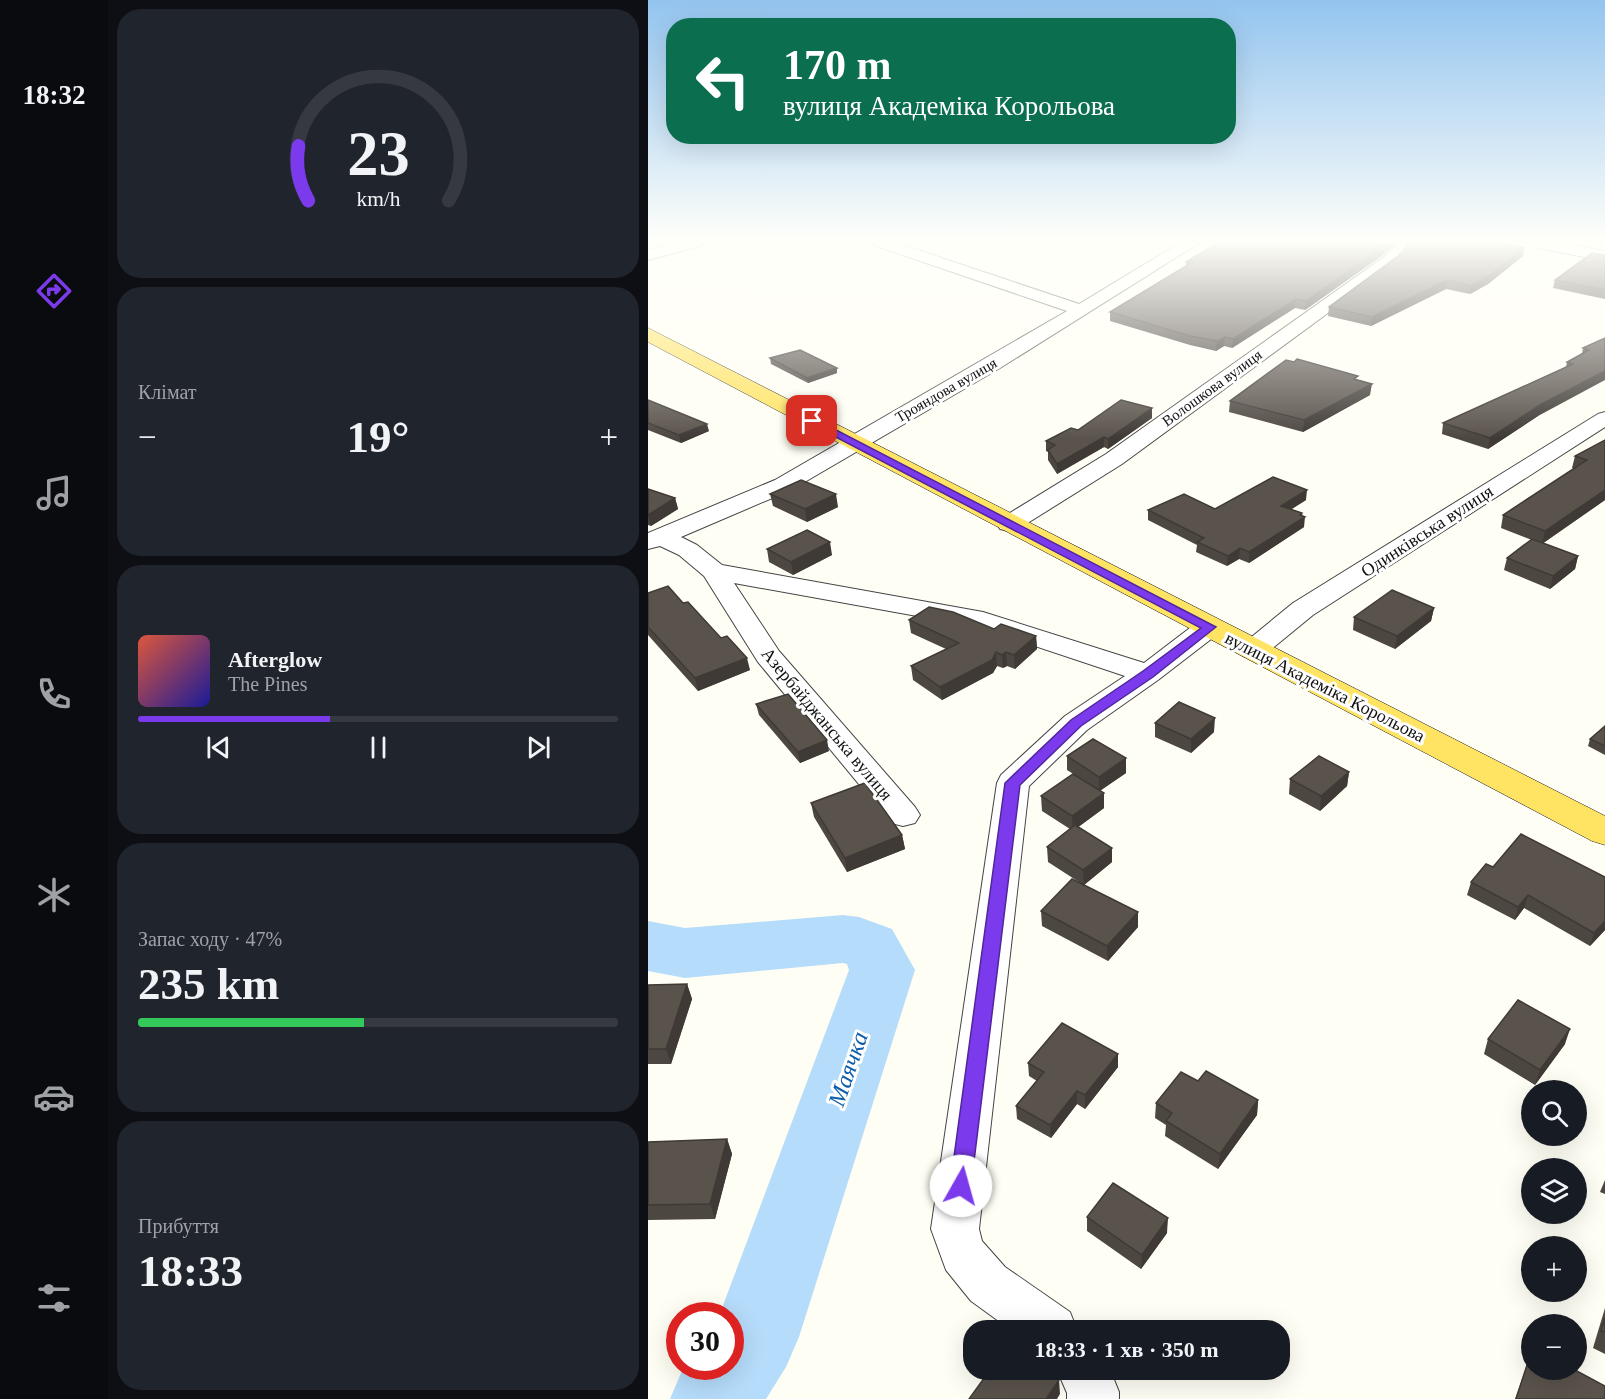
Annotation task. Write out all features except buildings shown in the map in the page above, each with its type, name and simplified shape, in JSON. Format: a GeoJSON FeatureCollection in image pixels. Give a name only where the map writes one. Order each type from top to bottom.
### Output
{"type":"FeatureCollection","features":[{"type":"Feature","properties":{"kind":"main road","name":"вулиця Академіка Корольова"},"geometry":{"type":"LineString","coordinates":[[648,334],[853,443],[1605,831]]}},
{"type":"Feature","properties":{"kind":"street"},"geometry":{"type":"LineString","coordinates":[[1075,308],[1080,310]]}},
{"type":"Feature","properties":{"kind":"street","name":"Трояндова вулиця"},"geometry":{"type":"LineString","coordinates":[[853,443],[959,384],[1083,308]]}},
{"type":"Feature","properties":{"kind":"street","name":"Волошкова вулиця"},"geometry":{"type":"LineString","coordinates":[[1009,524],[1114,459],[1323,308]]}},
{"type":"Feature","properties":{"kind":"street","name":"Одинківська вулиця"},"geometry":{"type":"LineString","coordinates":[[1253,650],[1303,609],[1605,418]]}},
{"type":"Feature","properties":{"kind":"street"},"geometry":{"type":"LineString","coordinates":[[655,539],[783,485],[853,443]]}},
{"type":"Feature","properties":{"kind":"street"},"geometry":{"type":"LineString","coordinates":[[655,539],[688,550],[714,571],[983,620],[1148,674]]}},
{"type":"Feature","properties":{"kind":"street","name":"Азербайджанська вулиця"},"geometry":{"type":"LineString","coordinates":[[714,571],[768,656],[903,815]]}},
{"type":"Feature","properties":{"kind":"street"},"geometry":{"type":"LineString","coordinates":[[1038,1320],[988,1284],[963,1254],[955,1229],[1013,783],[1076,723],[1148,674],[1209,627]]}},
{"type":"Feature","properties":{"kind":"street"},"geometry":{"type":"LineString","coordinates":[[1087,1380],[1093,1399]]}},
{"type":"Feature","properties":{"kind":"waterway","name":"Маячка"},"geometry":{"type":"LineString","coordinates":[[648,946],[685,953],[843,939],[859,941],[869,946],[876,955],[882,970],[756,1337],[715,1399]]}},
{"type":"Feature","properties":{"kind":"route"},"geometry":{"type":"LineString","coordinates":[[812,421],[1209,627],[1148,674],[1076,723],[1013,783],[961,1186]]}}]}
